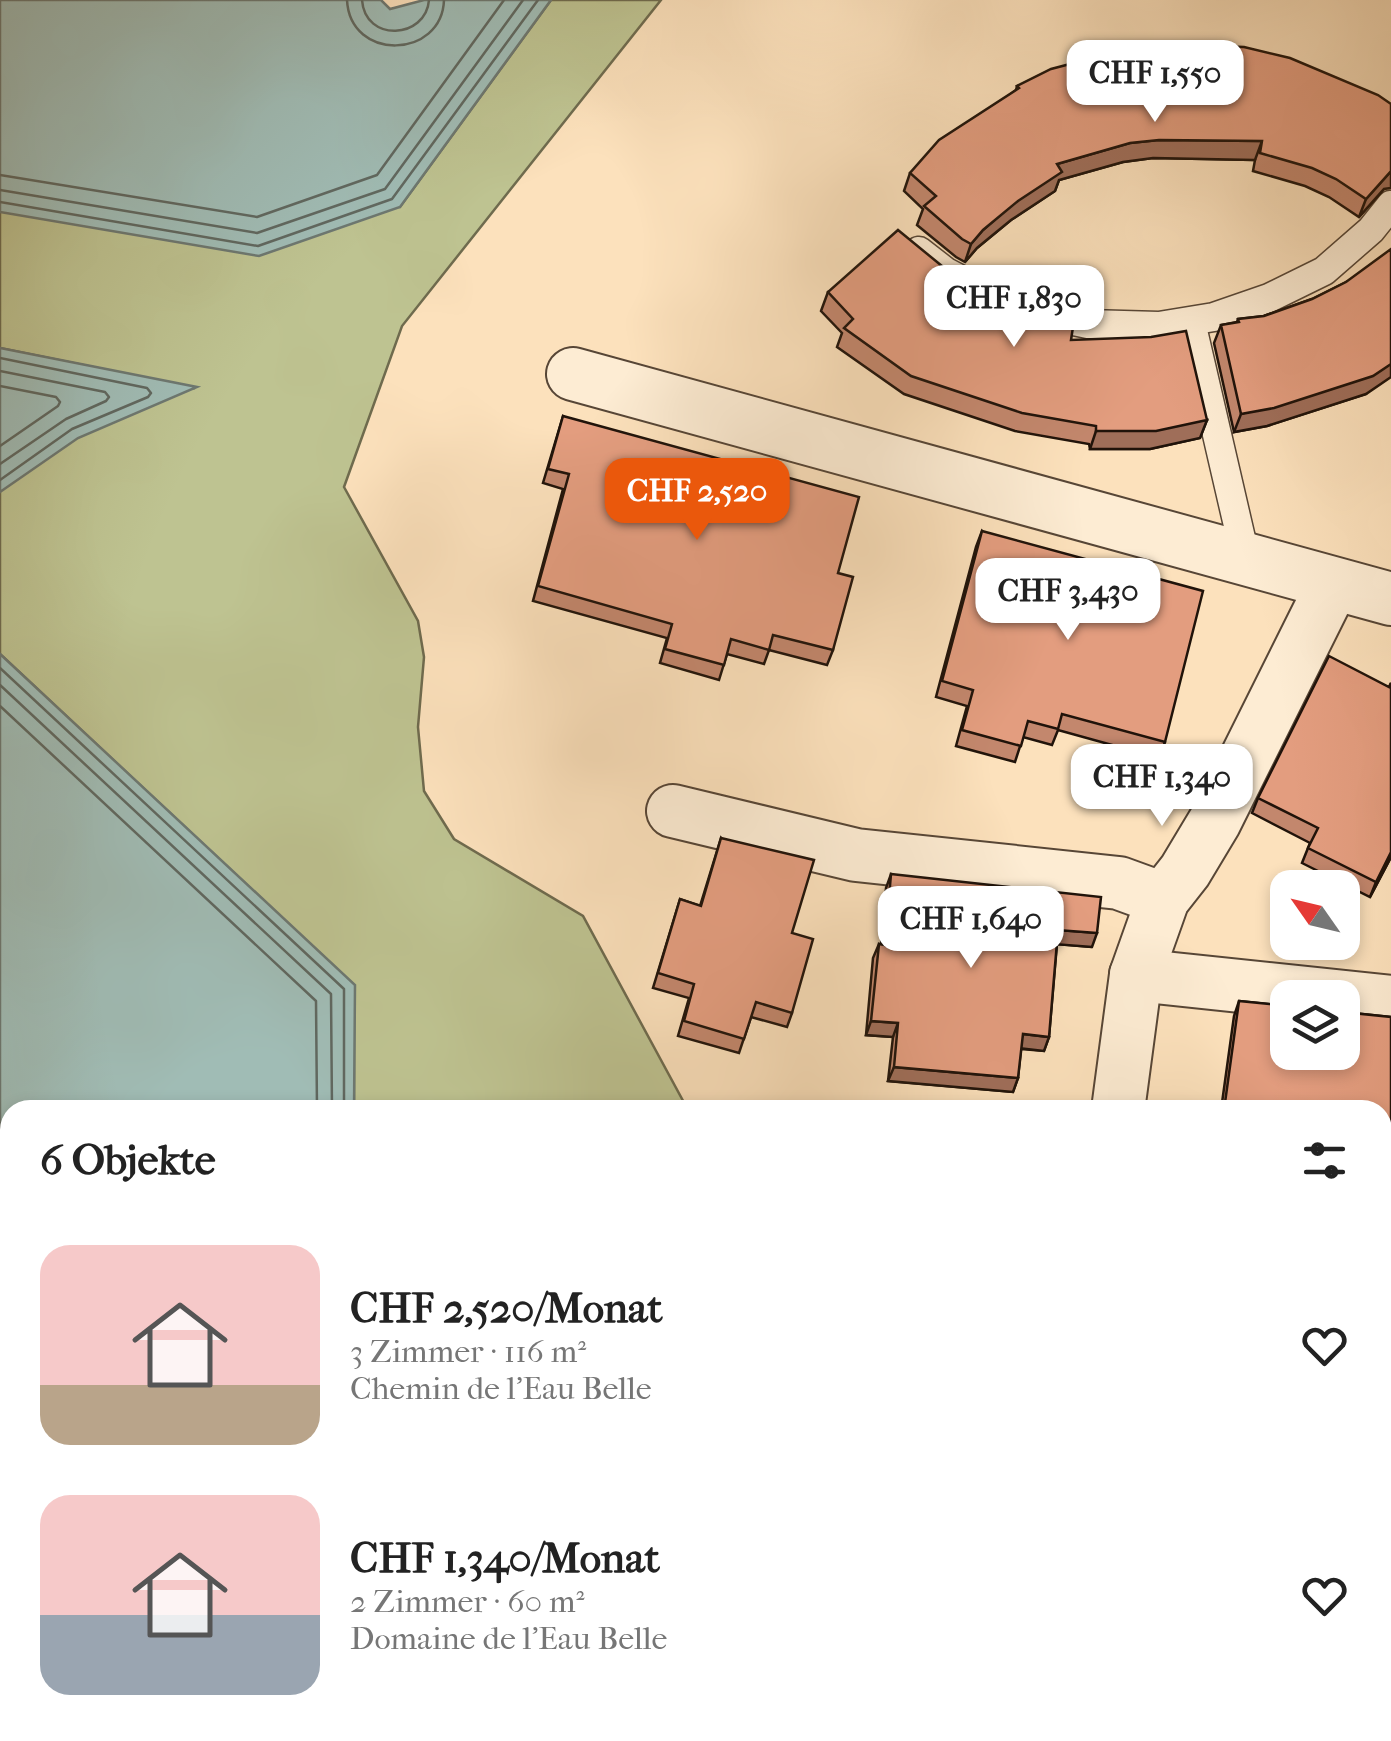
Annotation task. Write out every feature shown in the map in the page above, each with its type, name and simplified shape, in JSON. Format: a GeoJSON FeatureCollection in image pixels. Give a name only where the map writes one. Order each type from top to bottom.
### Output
{"type":"FeatureCollection","features":[{"type":"Feature","properties":{"kind":"street"},"geometry":{"type":"LineString","coordinates":[[573,374],[1391,599]]}},
{"type":"Feature","properties":{"kind":"street"},"geometry":{"type":"LineString","coordinates":[[1119,1100],[1136,975],[1162,899],[1186,871],[1215,820],[1332,584]]}},
{"type":"Feature","properties":{"kind":"street"},"geometry":{"type":"LineString","coordinates":[[674,811],[856,855],[1118,883],[1162,899]]}},
{"type":"Feature","properties":{"kind":"street"},"geometry":{"type":"LineString","coordinates":[[1136,975],[1391,1002]]}},
{"type":"Feature","properties":{"kind":"lane"},"geometry":{"type":"LineString","coordinates":[[900,233],[946,272],[1017,309],[1107,326],[1158,326],[1214,317],[1269,298],[1324,270],[1371,230],[1391,205]]}},
{"type":"Feature","properties":{"kind":"lane"},"geometry":{"type":"LineString","coordinates":[[1190,322],[1246,560]]}},
{"type":"Feature","properties":{"kind":"green space"},"geometry":{"type":"Polygon","coordinates":[[[551,0],[661,0],[402,326],[344,487],[418,621],[424,657],[418,727],[424,791],[454,839],[583,916],[683,1100],[354,1100],[354,985],[0,654],[0,415],[195,388],[0,348],[0,179],[400,207],[551,0]]]}},
{"type":"Feature","properties":{"kind":"water"},"geometry":{"type":"Polygon","coordinates":[[[0,0],[381,0],[390,9],[424,0],[551,0],[400,207],[259,256],[0,212],[0,0]]]}},
{"type":"Feature","properties":{"kind":"water"},"geometry":{"type":"Polygon","coordinates":[[[0,348],[197,387],[78,438],[0,492],[0,348]]]}},
{"type":"Feature","properties":{"kind":"water"},"geometry":{"type":"Polygon","coordinates":[[[0,654],[355,985],[354,1100],[0,1100],[0,654]]]}},
{"type":"Feature","properties":{"kind":"building"},"geometry":{"type":"Polygon","coordinates":[[[1188,45],[1244,47],[1290,58],[1378,95],[1391,104],[1391,171],[1366,199],[1312,168],[1260,153],[1262,141],[1159,140],[1130,143],[1057,164],[1062,172],[1018,201],[971,244],[924,206],[936,196],[910,173],[939,140],[1017,86],[1051,69],[1112,53],[1115,63],[1184,56],[1188,45]]]}},
{"type":"Feature","properties":{"kind":"building"},"geometry":{"type":"Polygon","coordinates":[[[898,230],[948,271],[939,281],[1047,324],[1073,327],[1071,340],[1151,337],[1186,331],[1207,420],[1156,431],[1096,431],[1096,426],[1022,413],[911,376],[844,328],[853,319],[828,292],[898,230]]]}},
{"type":"Feature","properties":{"kind":"building"},"geometry":{"type":"Polygon","coordinates":[[[1391,249],[1391,364],[1373,376],[1274,408],[1241,414],[1221,325],[1264,316],[1312,299],[1346,282],[1391,249]]]}},
{"type":"Feature","properties":{"kind":"building"},"geometry":{"type":"Polygon","coordinates":[[[563,416],[859,497],[838,573],[853,577],[833,650],[773,635],[769,650],[731,639],[724,665],[665,649],[672,624],[538,586],[569,474],[548,469],[563,416]]]}},
{"type":"Feature","properties":{"kind":"building"},"geometry":{"type":"Polygon","coordinates":[[[982,531],[1203,591],[1165,742],[1062,714],[1058,729],[1028,721],[1021,746],[962,730],[973,690],[942,681],[982,531]]]}},
{"type":"Feature","properties":{"kind":"building"},"geometry":{"type":"Polygon","coordinates":[[[1329,656],[1389,687],[1391,683],[1391,852],[1376,882],[1360,874],[1360,870],[1352,870],[1308,848],[1318,828],[1258,798],[1329,656]]]}},
{"type":"Feature","properties":{"kind":"building"},"geometry":{"type":"Polygon","coordinates":[[[721,838],[814,860],[792,933],[813,939],[792,1013],[756,1002],[744,1039],[684,1021],[694,984],[658,973],[680,899],[701,906],[721,838]]]}},
{"type":"Feature","properties":{"kind":"building"},"geometry":{"type":"Polygon","coordinates":[[[891,874],[1101,897],[1097,933],[1058,930],[1049,1037],[1023,1034],[1018,1078],[894,1067],[898,1023],[871,1021],[879,944],[885,945],[891,874]]]}},
{"type":"Feature","properties":{"kind":"building"},"geometry":{"type":"Polygon","coordinates":[[[1239,1001],[1270,1004],[1270,1070],[1360,1070],[1360,1014],[1391,1017],[1391,1100],[1225,1100],[1239,1001]]]}}]}
